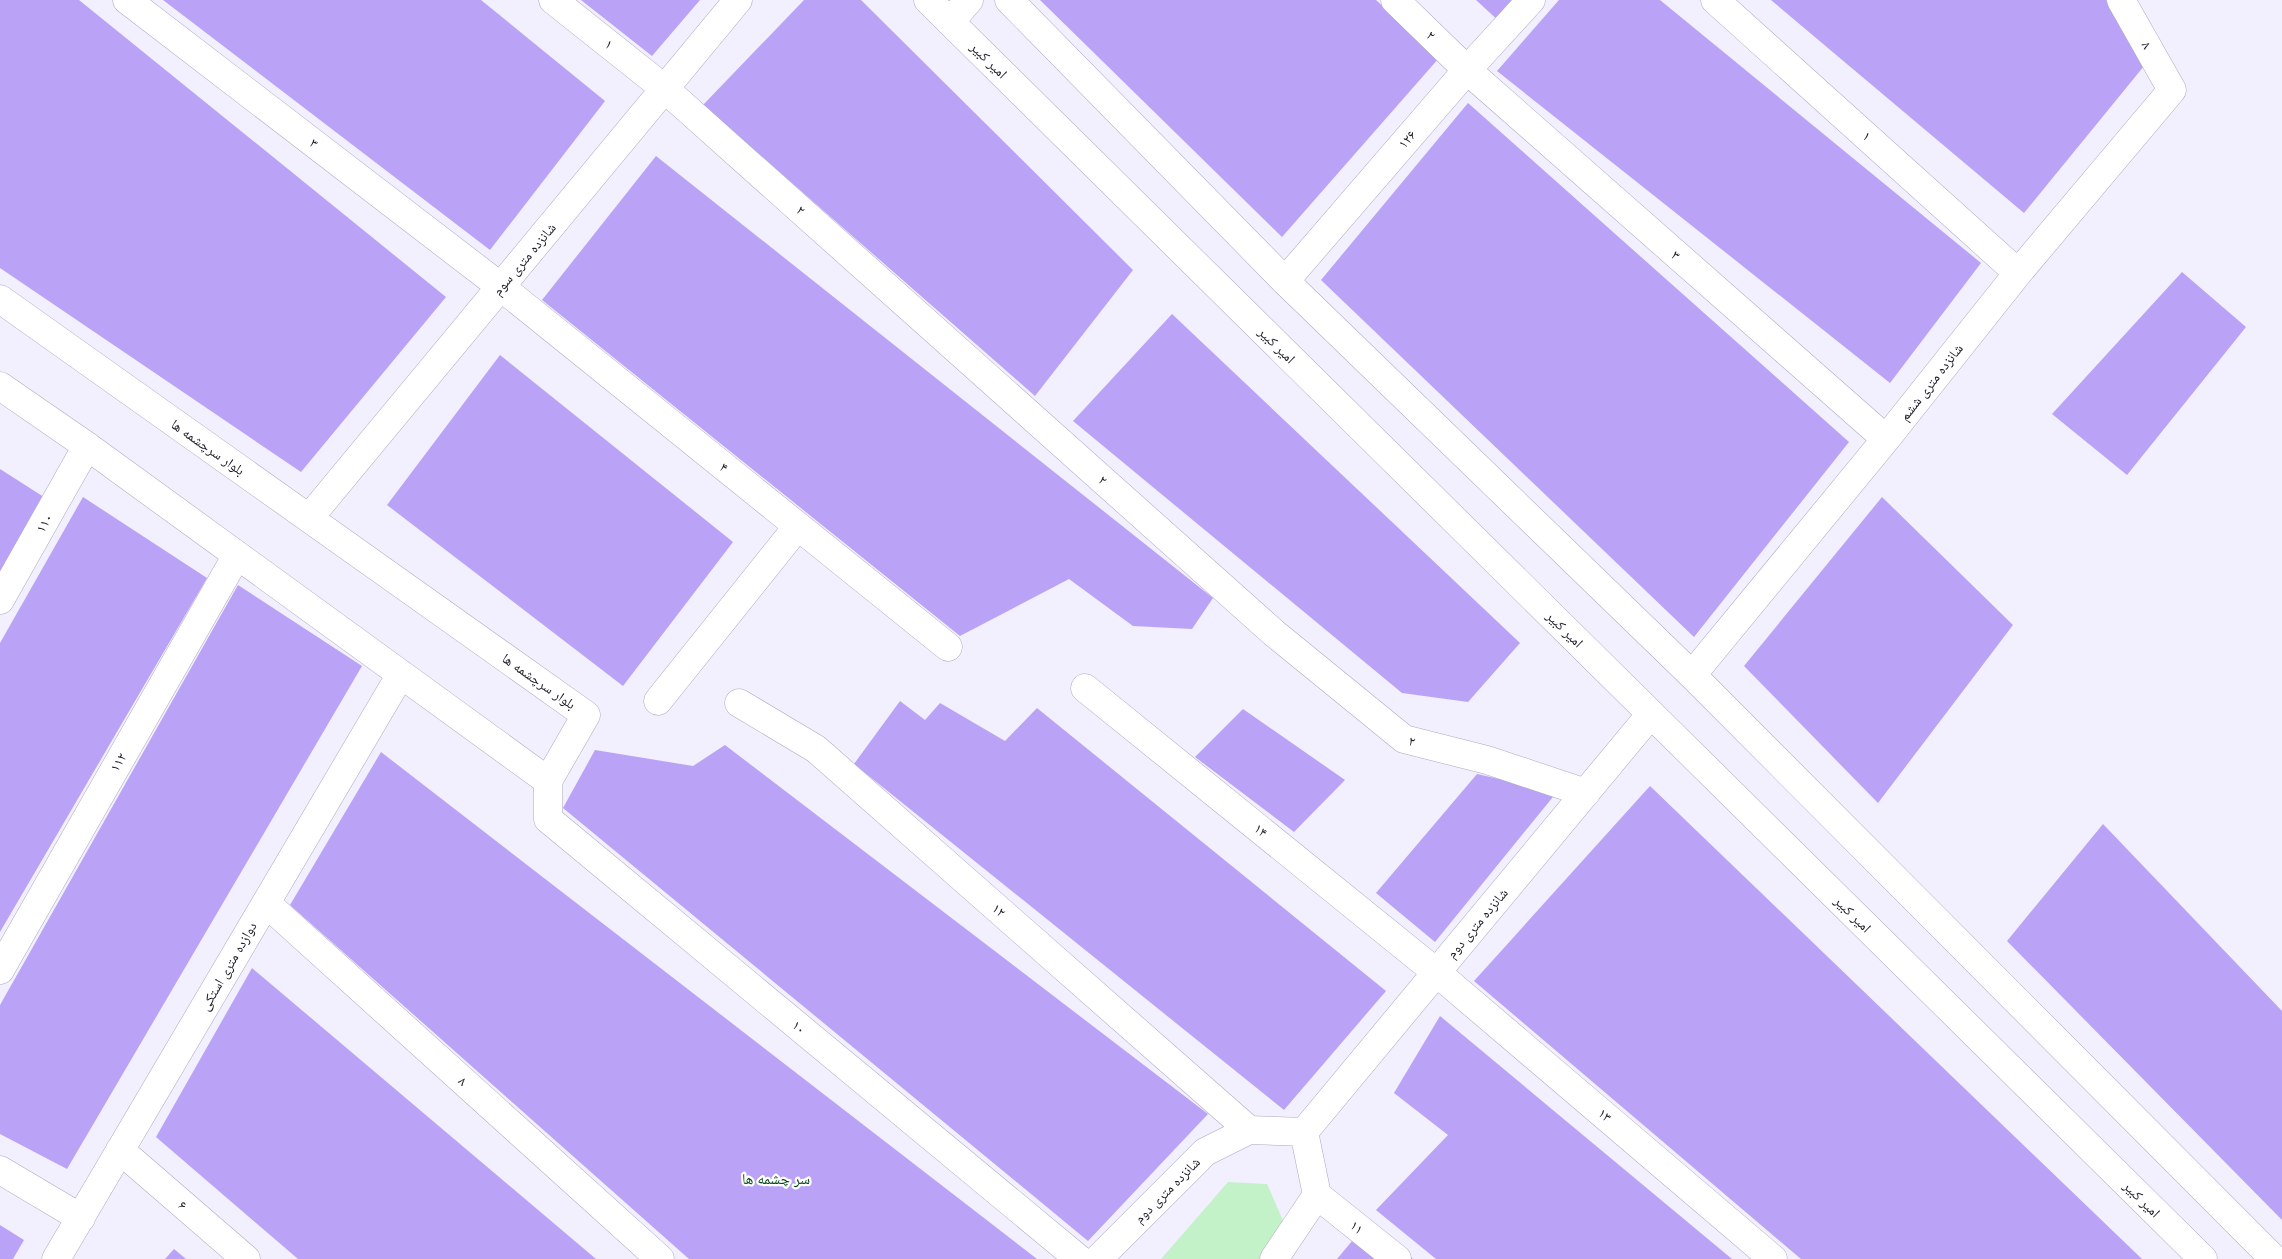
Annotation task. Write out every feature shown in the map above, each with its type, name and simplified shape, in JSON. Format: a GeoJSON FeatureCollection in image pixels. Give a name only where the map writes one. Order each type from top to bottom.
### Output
{"type":"FeatureCollection","features":[{"type":"Feature","properties":{"kind":"street","name":"۳"},"geometry":{"type":"LineString","coordinates":[[128,0],[501,287]]}},
{"type":"Feature","properties":{"kind":"street","name":"۱"},"geometry":{"type":"LineString","coordinates":[[553,0],[665,89]]}},
{"type":"Feature","properties":{"kind":"street","name":"شانزده متری سوم"},"geometry":{"type":"LineString","coordinates":[[309,518],[738,0]]}},
{"type":"Feature","properties":{"kind":"street","name":"امیر کبیر"},"geometry":{"type":"LineString","coordinates":[[928,0],[2203,1259]]}},
{"type":"Feature","properties":{"kind":"street"},"geometry":{"type":"LineString","coordinates":[[950,22],[970,0]]}},
{"type":"Feature","properties":{"kind":"street"},"geometry":{"type":"LineString","coordinates":[[1009,0],[1285,281],[1692,675],[2274,1259]]}},
{"type":"Feature","properties":{"kind":"street","name":"۲"},"geometry":{"type":"LineString","coordinates":[[1395,0],[1467,70]]}},
{"type":"Feature","properties":{"kind":"street","name":"۱۲۶"},"geometry":{"type":"LineString","coordinates":[[1285,281],[1467,70],[1531,0]]}},
{"type":"Feature","properties":{"kind":"street","name":"۱"},"geometry":{"type":"LineString","coordinates":[[1715,0],[2018,273]]}},
{"type":"Feature","properties":{"kind":"street","name":"۸"},"geometry":{"type":"LineString","coordinates":[[2121,0],[2172,90]]}},
{"type":"Feature","properties":{"kind":"street","name":"۳"},"geometry":{"type":"LineString","coordinates":[[1467,70],[1886,439]]}},
{"type":"Feature","properties":{"kind":"street","name":"۲"},"geometry":{"type":"LineString","coordinates":[[665,89],[1274,633],[1404,739],[1487,760],[1586,793]]}},
{"type":"Feature","properties":{"kind":"street","name":"شانزده متری ششم"},"geometry":{"type":"LineString","coordinates":[[1692,675],[1886,439],[2018,273],[2172,90]]}},
{"type":"Feature","properties":{"kind":"street","name":"۴"},"geometry":{"type":"LineString","coordinates":[[501,287],[948,647]]}},
{"type":"Feature","properties":{"kind":"street","name":"بلوار سرچشمه ها"},"geometry":{"type":"LineString","coordinates":[[0,299],[586,715],[548,781]]}},
{"type":"Feature","properties":{"kind":"street"},"geometry":{"type":"LineString","coordinates":[[0,386],[87,446],[548,781]]}},
{"type":"Feature","properties":{"kind":"street","name":"۱۱۰"},"geometry":{"type":"LineString","coordinates":[[0,600],[87,446]]}},
{"type":"Feature","properties":{"kind":"street"},"geometry":{"type":"LineString","coordinates":[[658,701],[798,526]]}},
{"type":"Feature","properties":{"kind":"street","name":"۱۱۲"},"geometry":{"type":"LineString","coordinates":[[0,970],[236,555]]}},
{"type":"Feature","properties":{"kind":"street","name":"دوازده متری استکی"},"geometry":{"type":"LineString","coordinates":[[56,1259],[401,674]]}},
{"type":"Feature","properties":{"kind":"street","name":"۱۴"},"geometry":{"type":"LineString","coordinates":[[1085,688],[1436,972]]}},
{"type":"Feature","properties":{"kind":"street","name":"۱۲"},"geometry":{"type":"LineString","coordinates":[[739,703],[816,750],[1249,1130]]}},
{"type":"Feature","properties":{"kind":"street","name":"شانزده متری دوم"},"geometry":{"type":"LineString","coordinates":[[1098,1259],[1206,1152],[1249,1130],[1304,1132],[1652,714]]}},
{"type":"Feature","properties":{"kind":"street","name":"۱۰"},"geometry":{"type":"LineString","coordinates":[[548,781],[548,819],[1079,1259]]}},
{"type":"Feature","properties":{"kind":"street","name":"۸"},"geometry":{"type":"LineString","coordinates":[[266,902],[660,1259]]}},
{"type":"Feature","properties":{"kind":"street","name":"۱۳"},"geometry":{"type":"LineString","coordinates":[[1436,972],[1773,1259]]}},
{"type":"Feature","properties":{"kind":"street"},"geometry":{"type":"LineString","coordinates":[[1274,1259],[1317,1195],[1304,1132]]}},
{"type":"Feature","properties":{"kind":"street","name":"۶"},"geometry":{"type":"LineString","coordinates":[[120,1150],[246,1259]]}},
{"type":"Feature","properties":{"kind":"street"},"geometry":{"type":"LineString","coordinates":[[0,1170],[81,1218]]}},
{"type":"Feature","properties":{"kind":"street","name":"۱۱"},"geometry":{"type":"LineString","coordinates":[[1317,1195],[1397,1259]]}},
{"type":"Feature","properties":{"kind":"green space"},"geometry":{"type":"Polygon","coordinates":[[[1228,1182],[1267,1184],[1296,1250],[1289,1259],[1161,1259],[1228,1182]]]}},
{"type":"Feature","properties":{"kind":"building"},"geometry":{"type":"Polygon","coordinates":[[[0,0],[79,0],[446,297],[301,472],[0,268],[0,0]]]}},
{"type":"Feature","properties":{"kind":"building"},"geometry":{"type":"Polygon","coordinates":[[[163,0],[481,0],[605,101],[490,250],[163,0]]]}},
{"type":"Feature","properties":{"kind":"building"},"geometry":{"type":"Polygon","coordinates":[[[581,0],[700,0],[652,56],[581,0]]]}},
{"type":"Feature","properties":{"kind":"building"},"geometry":{"type":"Polygon","coordinates":[[[804,0],[861,0],[1133,270],[1035,396],[703,105],[804,0]]]}},
{"type":"Feature","properties":{"kind":"building"},"geometry":{"type":"Polygon","coordinates":[[[1040,0],[1376,0],[1439,58],[1282,237],[1040,0]]]}},
{"type":"Feature","properties":{"kind":"building"},"geometry":{"type":"Polygon","coordinates":[[[1476,0],[1521,0],[1502,24],[1476,0]]]}},
{"type":"Feature","properties":{"kind":"building"},"geometry":{"type":"Polygon","coordinates":[[[1559,0],[1660,0],[1981,263],[1890,383],[1497,71],[1559,0]]]}},
{"type":"Feature","properties":{"kind":"building"},"geometry":{"type":"Polygon","coordinates":[[[1771,0],[2106,0],[2153,55],[2024,213],[1771,0]]]}},
{"type":"Feature","properties":{"kind":"building"},"geometry":{"type":"Polygon","coordinates":[[[1468,103],[1849,442],[1694,637],[1321,280],[1468,103]]]}},
{"type":"Feature","properties":{"kind":"building"},"geometry":{"type":"Polygon","coordinates":[[[656,156],[1213,598],[1192,629],[1133,626],[1069,579],[960,636],[542,300],[656,156]]]}},
{"type":"Feature","properties":{"kind":"building"},"geometry":{"type":"Polygon","coordinates":[[[2182,272],[2246,327],[2127,475],[2052,414],[2182,272]]]}},
{"type":"Feature","properties":{"kind":"building"},"geometry":{"type":"Polygon","coordinates":[[[1172,314],[1520,643],[1468,702],[1402,693],[1073,421],[1172,314]]]}},
{"type":"Feature","properties":{"kind":"building"},"geometry":{"type":"Polygon","coordinates":[[[500,355],[733,542],[623,686],[387,505],[500,355]]]}},
{"type":"Feature","properties":{"kind":"building"},"geometry":{"type":"Polygon","coordinates":[[[0,469],[47,499],[0,579],[0,469]]]}},
{"type":"Feature","properties":{"kind":"building"},"geometry":{"type":"Polygon","coordinates":[[[83,497],[207,578],[0,932],[0,643],[83,497]]]}},
{"type":"Feature","properties":{"kind":"building"},"geometry":{"type":"Polygon","coordinates":[[[1882,497],[2013,625],[1878,803],[1744,666],[1882,497]]]}},
{"type":"Feature","properties":{"kind":"building"},"geometry":{"type":"Polygon","coordinates":[[[238,585],[362,666],[67,1169],[0,1134],[0,1005],[238,585]]]}},
{"type":"Feature","properties":{"kind":"building"},"geometry":{"type":"Polygon","coordinates":[[[900,701],[925,720],[940,703],[1005,741],[1037,708],[1386,991],[1284,1110],[854,764],[900,701]]]}},
{"type":"Feature","properties":{"kind":"building"},"geometry":{"type":"Polygon","coordinates":[[[1243,709],[1345,780],[1294,832],[1195,757],[1243,709]]]}},
{"type":"Feature","properties":{"kind":"building"},"geometry":{"type":"Polygon","coordinates":[[[725,745],[1208,1114],[1088,1241],[563,808],[595,750],[693,766],[725,745]]]}},
{"type":"Feature","properties":{"kind":"building"},"geometry":{"type":"Polygon","coordinates":[[[381,752],[1037,1259],[689,1259],[290,905],[381,752]]]}},
{"type":"Feature","properties":{"kind":"building"},"geometry":{"type":"Polygon","coordinates":[[[1477,774],[1557,792],[1435,942],[1376,893],[1477,774]]]}},
{"type":"Feature","properties":{"kind":"building"},"geometry":{"type":"Polygon","coordinates":[[[1650,786],[2142,1259],[1801,1259],[1474,981],[1650,786]]]}},
{"type":"Feature","properties":{"kind":"building"},"geometry":{"type":"Polygon","coordinates":[[[2103,824],[2282,1011],[2282,1220],[2007,941],[2103,824]]]}},
{"type":"Feature","properties":{"kind":"building"},"geometry":{"type":"Polygon","coordinates":[[[252,968],[596,1259],[298,1259],[156,1137],[252,968]]]}},
{"type":"Feature","properties":{"kind":"building"},"geometry":{"type":"Polygon","coordinates":[[[1440,1016],[1732,1259],[1436,1259],[1376,1210],[1448,1135],[1394,1093],[1440,1016]]]}},
{"type":"Feature","properties":{"kind":"building"},"geometry":{"type":"Polygon","coordinates":[[[1368,1222],[1413,1259],[1337,1259],[1368,1222]]]}},
{"type":"Feature","properties":{"kind":"building"},"geometry":{"type":"Polygon","coordinates":[[[0,1225],[24,1240],[13,1259],[0,1259],[0,1225]]]}},
{"type":"Feature","properties":{"kind":"building"},"geometry":{"type":"Polygon","coordinates":[[[174,1249],[186,1259],[165,1259],[174,1249]]]}},
{"type":"Feature","properties":{"kind":"district","name":"سر چشمه ها"},"geometry":{"type":"Point","coordinates":[776,1178]}}]}
